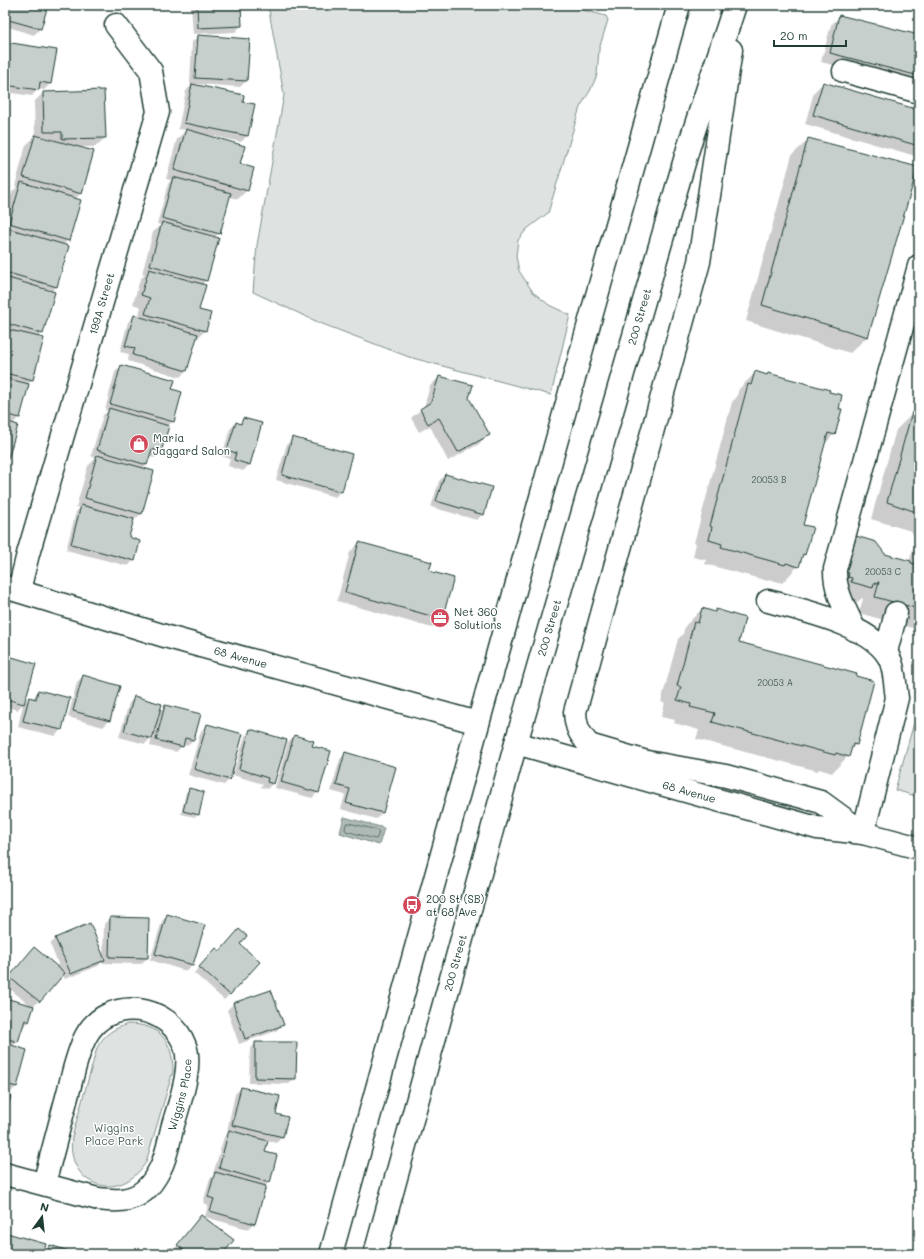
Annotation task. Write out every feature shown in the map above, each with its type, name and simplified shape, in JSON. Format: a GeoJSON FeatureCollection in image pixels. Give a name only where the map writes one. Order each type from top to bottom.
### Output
{"type":"FeatureCollection","features":[{"type":"Feature","properties":{"kind":"main road"},"geometry":{"type":"LineString","coordinates":[[331,1254],[679,5]]}},
{"type":"Feature","properties":{"kind":"main road","name":"200 Street"},"geometry":{"type":"LineString","coordinates":[[376,1254],[516,743],[688,149],[735,5]]}},
{"type":"Feature","properties":{"kind":"main road","name":"68 Avenue"},"geometry":{"type":"LineString","coordinates":[[738,5],[699,262],[575,712],[576,726],[582,737],[589,745],[647,762],[726,776],[821,802],[863,833]]}},
{"type":"Feature","properties":{"kind":"main road","name":"199A Street"},"geometry":{"type":"LineString","coordinates":[[12,588],[28,554],[158,112],[151,71],[116,25]]}},
{"type":"Feature","properties":{"kind":"main road"},"geometry":{"type":"LineString","coordinates":[[844,72],[919,92]]}},
{"type":"Feature","properties":{"kind":"main road"},"geometry":{"type":"LineString","coordinates":[[855,630],[836,586],[834,578],[835,569],[919,266]]}},
{"type":"Feature","properties":{"kind":"main road","name":"68 Avenue"},"geometry":{"type":"LineString","coordinates":[[12,588],[168,637],[478,723]]}},
{"type":"Feature","properties":{"kind":"main road"},"geometry":{"type":"LineString","coordinates":[[768,601],[831,619],[855,630],[874,641],[886,652],[891,662],[897,698],[863,833]]}},
{"type":"Feature","properties":{"kind":"main road"},"geometry":{"type":"LineString","coordinates":[[886,652],[896,614]]}},
{"type":"Feature","properties":{"kind":"main road","name":"68 Avenue"},"geometry":{"type":"LineString","coordinates":[[516,743],[817,828],[863,833],[919,848]]}},
{"type":"Feature","properties":{"kind":"main road","name":"Wiggins Place"},"geometry":{"type":"LineString","coordinates":[[5,1174],[98,1199],[114,1201],[134,1197],[144,1190],[161,1168],[185,1078],[187,1061],[186,1047],[182,1038],[176,1030],[161,1018],[145,1011],[125,1010],[107,1015],[94,1025],[87,1035],[77,1059],[44,1184]]}},
{"type":"Feature","properties":{"kind":"green space"},"geometry":{"type":"Polygon","coordinates":[[[268,5],[565,5],[606,16],[608,20],[599,49],[597,75],[590,91],[580,107],[548,213],[527,229],[518,240],[516,256],[519,271],[533,292],[549,305],[570,315],[551,395],[409,357],[320,323],[253,292],[257,245],[284,95],[268,5]]]}},
{"type":"Feature","properties":{"kind":"green space"},"geometry":{"type":"Polygon","coordinates":[[[919,705],[919,797],[895,790],[919,705]]]}},
{"type":"Feature","properties":{"kind":"green space","name":"Wiggins Place Park"},"geometry":{"type":"Polygon","coordinates":[[[128,1024],[148,1027],[162,1036],[170,1051],[173,1071],[146,1162],[135,1175],[122,1183],[109,1186],[97,1184],[85,1178],[77,1168],[72,1154],[72,1137],[97,1048],[106,1036],[118,1028],[128,1024]]]}},
{"type":"Feature","properties":{"kind":"water"},"geometry":{"type":"Polygon","coordinates":[[[344,817],[384,828],[379,845],[340,833],[344,817]]]}},
{"type":"Feature","properties":{"kind":"building"},"geometry":{"type":"Polygon","coordinates":[[[5,5],[48,5],[41,29],[5,19],[5,5]]]}},
{"type":"Feature","properties":{"kind":"building"},"geometry":{"type":"Polygon","coordinates":[[[197,5],[241,5],[242,26],[198,28],[197,5]]]}},
{"type":"Feature","properties":{"kind":"building"},"geometry":{"type":"Polygon","coordinates":[[[839,15],[919,35],[919,76],[830,53],[839,15]]]}},
{"type":"Feature","properties":{"kind":"building"},"geometry":{"type":"Polygon","coordinates":[[[198,35],[250,39],[247,81],[195,78],[198,35]]]}},
{"type":"Feature","properties":{"kind":"building"},"geometry":{"type":"Polygon","coordinates":[[[5,42],[57,50],[51,84],[40,82],[39,90],[5,85],[5,42]]]}},
{"type":"Feature","properties":{"kind":"building"},"geometry":{"type":"Polygon","coordinates":[[[823,82],[919,110],[919,146],[813,115],[823,82]]]}},
{"type":"Feature","properties":{"kind":"building"},"geometry":{"type":"Polygon","coordinates":[[[192,84],[244,95],[243,102],[255,104],[248,136],[184,123],[192,84]]]}},
{"type":"Feature","properties":{"kind":"building"},"geometry":{"type":"Polygon","coordinates":[[[104,90],[106,138],[62,139],[62,132],[44,132],[43,92],[104,90]]]}},
{"type":"Feature","properties":{"kind":"building"},"geometry":{"type":"Polygon","coordinates":[[[186,129],[245,146],[240,164],[254,168],[248,191],[174,170],[186,129]]]}},
{"type":"Feature","properties":{"kind":"building"},"geometry":{"type":"Polygon","coordinates":[[[35,135],[94,151],[82,194],[23,177],[35,135]]]}},
{"type":"Feature","properties":{"kind":"building"},"geometry":{"type":"Polygon","coordinates":[[[808,138],[918,167],[868,337],[762,305],[808,138]]]}},
{"type":"Feature","properties":{"kind":"building"},"geometry":{"type":"Polygon","coordinates":[[[173,177],[231,193],[220,234],[162,218],[173,177]]]}},
{"type":"Feature","properties":{"kind":"building"},"geometry":{"type":"Polygon","coordinates":[[[21,182],[81,200],[69,241],[9,223],[21,182]]]}},
{"type":"Feature","properties":{"kind":"building"},"geometry":{"type":"Polygon","coordinates":[[[162,222],[219,238],[207,281],[150,265],[162,222]]]}},
{"type":"Feature","properties":{"kind":"building"},"geometry":{"type":"Polygon","coordinates":[[[7,228],[69,246],[57,287],[5,272],[5,236],[7,228]]]}},
{"type":"Feature","properties":{"kind":"building"},"geometry":{"type":"Polygon","coordinates":[[[149,269],[206,285],[199,310],[211,313],[206,331],[145,314],[150,298],[141,295],[149,269]]]}},
{"type":"Feature","properties":{"kind":"building"},"geometry":{"type":"Polygon","coordinates":[[[5,277],[55,292],[43,334],[5,323],[5,277]]]}},
{"type":"Feature","properties":{"kind":"building"},"geometry":{"type":"Polygon","coordinates":[[[134,315],[198,334],[187,371],[133,355],[135,348],[125,346],[134,315]]]}},
{"type":"Feature","properties":{"kind":"building"},"geometry":{"type":"Polygon","coordinates":[[[5,329],[44,338],[33,380],[5,373],[5,329]]]}},
{"type":"Feature","properties":{"kind":"building"},"geometry":{"type":"Polygon","coordinates":[[[121,365],[175,380],[172,389],[182,392],[174,422],[110,404],[121,365]]]}},
{"type":"Feature","properties":{"kind":"building"},"geometry":{"type":"Polygon","coordinates":[[[755,371],[767,375],[768,373],[830,390],[829,392],[842,395],[839,409],[842,409],[835,435],[828,433],[803,525],[813,527],[805,555],[803,554],[799,567],[786,563],[785,565],[721,547],[722,544],[709,540],[712,527],[710,526],[748,384],[751,385],[755,371]]]}},
{"type":"Feature","properties":{"kind":"building"},"geometry":{"type":"Polygon","coordinates":[[[439,376],[473,385],[469,398],[490,435],[458,452],[439,418],[428,424],[420,409],[431,402],[439,376]]]}},
{"type":"Feature","properties":{"kind":"building"},"geometry":{"type":"Polygon","coordinates":[[[5,378],[29,384],[20,418],[5,414],[5,378]]]}},
{"type":"Feature","properties":{"kind":"building"},"geometry":{"type":"Polygon","coordinates":[[[109,408],[169,426],[161,452],[152,449],[147,465],[97,450],[109,408]]]}},
{"type":"Feature","properties":{"kind":"building"},"geometry":{"type":"Polygon","coordinates":[[[912,412],[919,414],[919,513],[887,502],[912,412]]]}},
{"type":"Feature","properties":{"kind":"building"},"geometry":{"type":"Polygon","coordinates":[[[243,418],[262,423],[250,465],[234,460],[236,453],[227,450],[236,422],[241,424],[243,418]]]}},
{"type":"Feature","properties":{"kind":"building"},"geometry":{"type":"Polygon","coordinates":[[[5,421],[18,425],[8,459],[5,458],[5,421]]]}},
{"type":"Feature","properties":{"kind":"building"},"geometry":{"type":"Polygon","coordinates":[[[292,437],[352,454],[342,492],[282,475],[292,437]]]}},
{"type":"Feature","properties":{"kind":"building"},"geometry":{"type":"Polygon","coordinates":[[[97,455],[154,471],[142,514],[85,498],[97,455]]]}},
{"type":"Feature","properties":{"kind":"building"},"geometry":{"type":"Polygon","coordinates":[[[445,474],[492,487],[484,515],[436,501],[445,474]]]}},
{"type":"Feature","properties":{"kind":"building"},"geometry":{"type":"Polygon","coordinates":[[[81,505],[134,519],[129,537],[140,541],[135,561],[71,544],[81,505]]]}},
{"type":"Feature","properties":{"kind":"building"},"geometry":{"type":"Polygon","coordinates":[[[856,536],[876,542],[885,554],[911,561],[911,563],[919,565],[919,609],[875,597],[879,582],[877,584],[874,583],[873,588],[851,582],[852,578],[848,577],[849,573],[846,572],[856,536]]]}},
{"type":"Feature","properties":{"kind":"building"},"geometry":{"type":"Polygon","coordinates":[[[359,542],[432,562],[429,571],[454,578],[442,619],[345,592],[359,542]]]}},
{"type":"Feature","properties":{"kind":"building"},"geometry":{"type":"Polygon","coordinates":[[[702,608],[715,612],[716,609],[745,618],[739,642],[857,674],[856,676],[874,681],[857,745],[853,744],[849,757],[836,753],[835,755],[712,722],[715,713],[690,707],[691,704],[677,700],[681,687],[677,686],[694,622],[698,623],[702,608]]]}},
{"type":"Feature","properties":{"kind":"building"},"geometry":{"type":"Polygon","coordinates":[[[5,655],[36,664],[24,704],[5,699],[5,655]]]}},
{"type":"Feature","properties":{"kind":"building"},"geometry":{"type":"Polygon","coordinates":[[[83,675],[120,686],[110,721],[73,711],[83,675]]]}},
{"type":"Feature","properties":{"kind":"building"},"geometry":{"type":"Polygon","coordinates":[[[38,690],[70,698],[62,730],[23,721],[29,697],[36,699],[38,690]]]}},
{"type":"Feature","properties":{"kind":"building"},"geometry":{"type":"Polygon","coordinates":[[[134,696],[162,704],[152,739],[124,731],[134,696]]]}},
{"type":"Feature","properties":{"kind":"building"},"geometry":{"type":"Polygon","coordinates":[[[165,705],[201,714],[194,740],[185,738],[183,747],[156,740],[165,705]]]}},
{"type":"Feature","properties":{"kind":"building"},"geometry":{"type":"Polygon","coordinates":[[[207,724],[243,734],[230,780],[194,769],[207,724]]]}},
{"type":"Feature","properties":{"kind":"building"},"geometry":{"type":"Polygon","coordinates":[[[250,729],[287,740],[274,784],[267,782],[268,778],[239,769],[250,729]]]}},
{"type":"Feature","properties":{"kind":"building"},"geometry":{"type":"Polygon","coordinates":[[[294,735],[314,741],[312,746],[331,751],[319,793],[281,782],[294,735]]]}},
{"type":"Feature","properties":{"kind":"building"},"geometry":{"type":"Polygon","coordinates":[[[345,752],[396,767],[383,813],[346,803],[350,789],[336,785],[345,752]]]}},
{"type":"Feature","properties":{"kind":"building"},"geometry":{"type":"Polygon","coordinates":[[[189,788],[204,792],[199,815],[183,811],[189,788]]]}},
{"type":"Feature","properties":{"kind":"building"},"geometry":{"type":"Polygon","coordinates":[[[167,914],[205,925],[193,965],[155,954],[167,914]]]}},
{"type":"Feature","properties":{"kind":"building"},"geometry":{"type":"Polygon","coordinates":[[[110,917],[149,918],[148,958],[109,957],[110,917]]]}},
{"type":"Feature","properties":{"kind":"building"},"geometry":{"type":"Polygon","coordinates":[[[90,923],[105,960],[71,974],[55,938],[90,923]]]}},
{"type":"Feature","properties":{"kind":"building"},"geometry":{"type":"Polygon","coordinates":[[[239,929],[247,936],[240,944],[260,962],[230,995],[199,967],[216,948],[220,951],[239,929]]]}},
{"type":"Feature","properties":{"kind":"building"},"geometry":{"type":"Polygon","coordinates":[[[34,947],[65,973],[40,1002],[9,977],[34,947]]]}},
{"type":"Feature","properties":{"kind":"building"},"geometry":{"type":"Polygon","coordinates":[[[271,990],[284,1025],[245,1039],[233,1003],[271,990]]]}},
{"type":"Feature","properties":{"kind":"building"},"geometry":{"type":"Polygon","coordinates":[[[5,998],[34,1006],[29,1022],[25,1020],[18,1042],[5,1038],[5,998]]]}},
{"type":"Feature","properties":{"kind":"building"},"geometry":{"type":"Polygon","coordinates":[[[255,1042],[297,1042],[296,1079],[255,1078],[255,1042]]]}},
{"type":"Feature","properties":{"kind":"building"},"geometry":{"type":"Polygon","coordinates":[[[5,1043],[27,1050],[17,1087],[5,1084],[5,1043]]]}},
{"type":"Feature","properties":{"kind":"building"},"geometry":{"type":"Polygon","coordinates":[[[241,1087],[280,1096],[276,1114],[288,1117],[283,1137],[232,1125],[241,1087]]]}},
{"type":"Feature","properties":{"kind":"building"},"geometry":{"type":"Polygon","coordinates":[[[5,1094],[11,1096],[5,1117],[5,1094]]]}},
{"type":"Feature","properties":{"kind":"building"},"geometry":{"type":"Polygon","coordinates":[[[229,1130],[268,1141],[265,1152],[277,1155],[270,1183],[219,1168],[229,1130]]]}},
{"type":"Feature","properties":{"kind":"building"},"geometry":{"type":"Polygon","coordinates":[[[215,1172],[266,1186],[255,1224],[210,1211],[214,1199],[208,1197],[215,1172]]]}},
{"type":"Feature","properties":{"kind":"building"},"geometry":{"type":"Polygon","coordinates":[[[201,1215],[234,1240],[223,1254],[189,1254],[177,1245],[201,1215]]]}},
{"type":"Feature","properties":{"kind":"building"},"geometry":{"type":"Polygon","coordinates":[[[7,1233],[46,1244],[43,1254],[5,1254],[7,1233]]]}},
{"type":"Feature","properties":{"kind":"building"},"geometry":{"type":"Polygon","coordinates":[[[50,1245],[75,1253],[47,1254],[50,1245]]]}},
{"type":"Feature","properties":{"kind":"building"},"geometry":{"type":"Polygon","coordinates":[[[172,1248],[175,1254],[158,1254],[172,1248]]]}},
{"type":"Feature","properties":{"kind":"place","name":"Maria Jaggard Salon"},"geometry":{"type":"Point","coordinates":[139,444]}},
{"type":"Feature","properties":{"kind":"place","name":"Net 360 Solutions"},"geometry":{"type":"Point","coordinates":[440,618]}},
{"type":"Feature","properties":{"kind":"place","name":"200 St (SB) at 68 Ave"},"geometry":{"type":"Point","coordinates":[412,905]}}]}
